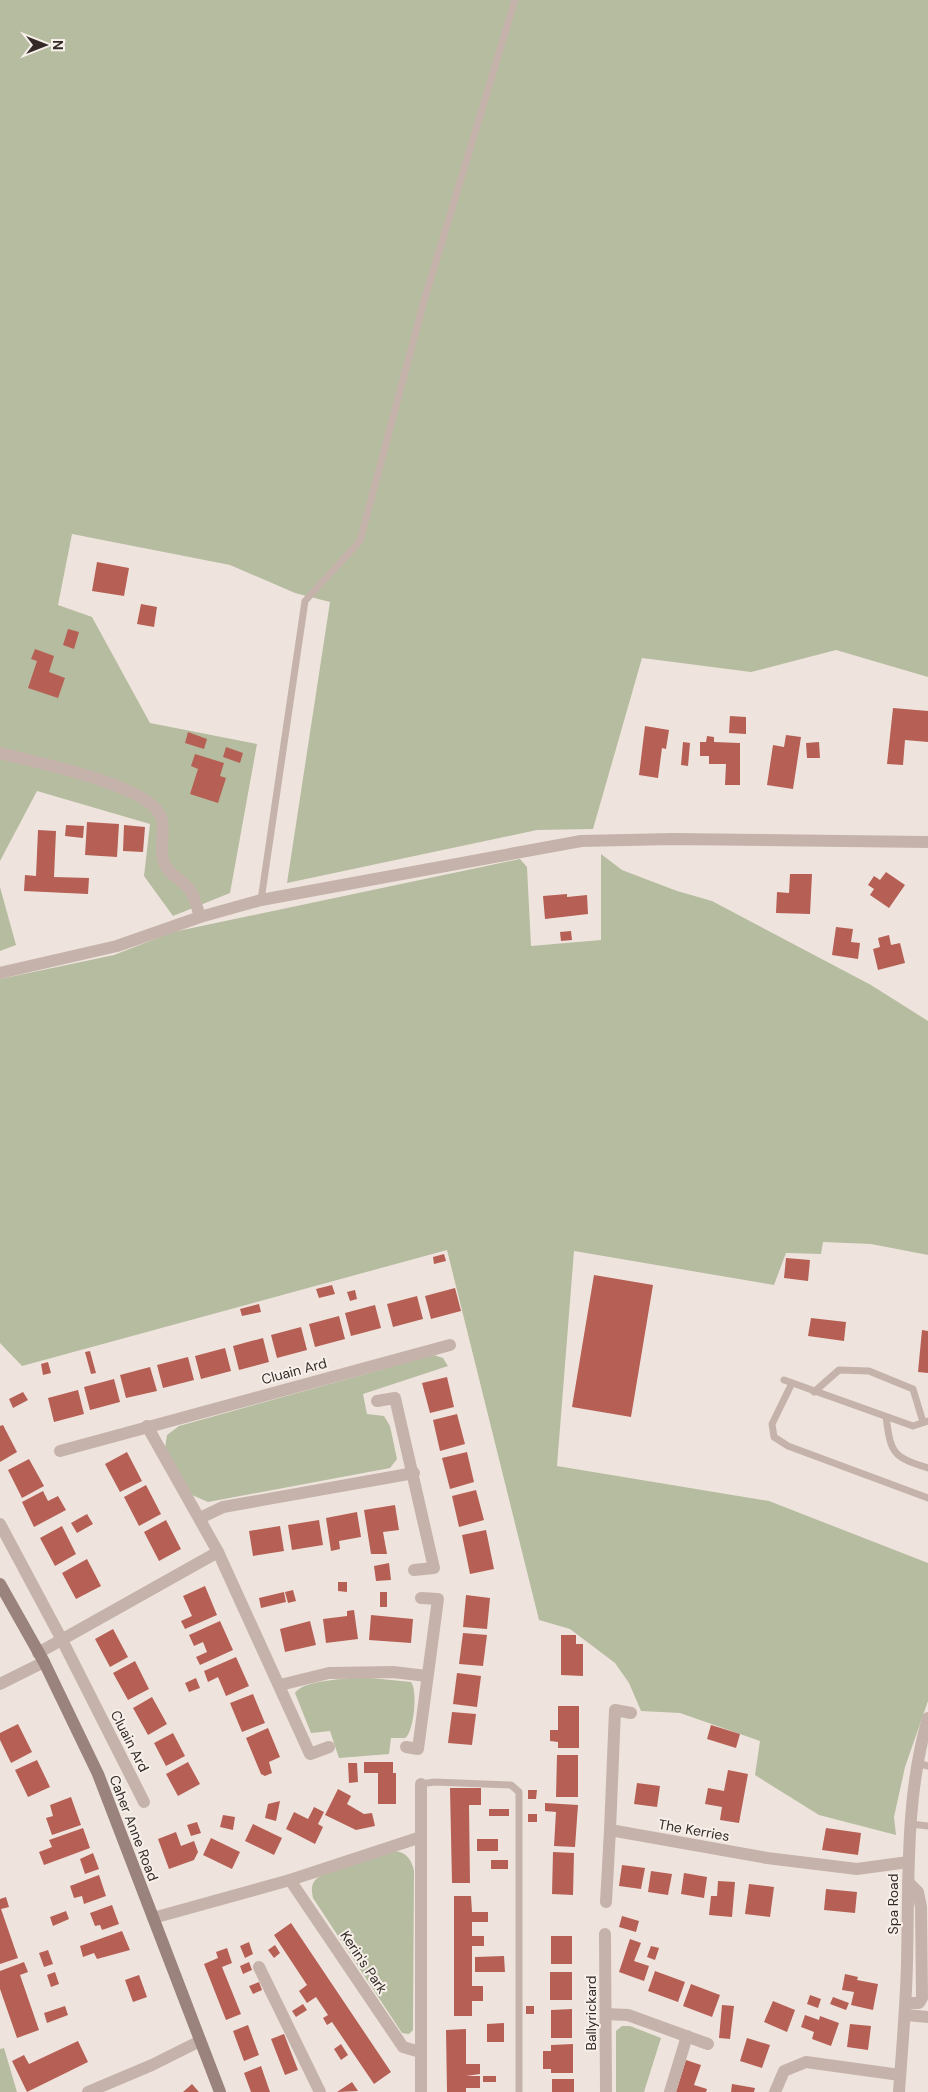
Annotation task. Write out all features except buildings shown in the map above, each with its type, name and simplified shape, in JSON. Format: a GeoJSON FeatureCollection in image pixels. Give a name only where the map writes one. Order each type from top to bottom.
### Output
{"type":"FeatureCollection","features":[{"type":"Feature","properties":{"kind":"street"},"geometry":{"type":"LineString","coordinates":[[0,753],[90,776],[147,800],[159,813],[162,821],[164,863],[168,871],[191,890],[200,917]]}},
{"type":"Feature","properties":{"kind":"street"},"geometry":{"type":"LineString","coordinates":[[0,973],[117,946],[200,917],[261,900],[528,849],[581,841],[672,839],[928,842]]}},
{"type":"Feature","properties":{"kind":"street","name":"Cluain Ard"},"geometry":{"type":"LineString","coordinates":[[60,1450],[450,1345]]}},
{"type":"Feature","properties":{"kind":"street"},"geometry":{"type":"LineString","coordinates":[[377,1401],[395,1398],[414,1473],[434,1568],[414,1570]]}},
{"type":"Feature","properties":{"kind":"street"},"geometry":{"type":"LineString","coordinates":[[147,1426],[218,1552],[280,1684],[310,1754],[329,1747]]}},
{"type":"Feature","properties":{"kind":"street"},"geometry":{"type":"LineString","coordinates":[[200,1518],[223,1507],[414,1473]]}},
{"type":"Feature","properties":{"kind":"street","name":"Cluain Ard"},"geometry":{"type":"LineString","coordinates":[[0,1524],[62,1640],[144,1802]]}},
{"type":"Feature","properties":{"kind":"street"},"geometry":{"type":"LineString","coordinates":[[0,1684],[41,1658],[62,1640],[218,1552]]}},
{"type":"Feature","properties":{"kind":"street","name":"Caher Anne Road"},"geometry":{"type":"LineString","coordinates":[[0,1584],[41,1658],[98,1774],[220,2092]]}},
{"type":"Feature","properties":{"kind":"street"},"geometry":{"type":"LineString","coordinates":[[406,1747],[418,1749],[426,1676],[438,1599],[421,1598]]}},
{"type":"Feature","properties":{"kind":"street"},"geometry":{"type":"LineString","coordinates":[[280,1684],[330,1673],[393,1672],[426,1676]]}},
{"type":"Feature","properties":{"kind":"street"},"geometry":{"type":"LineString","coordinates":[[606,1902],[615,1710],[631,1713]]}},
{"type":"Feature","properties":{"kind":"street","name":"Spa Road"},"geometry":{"type":"LineString","coordinates":[[906,2009],[919,2003],[922,1998],[921,1907],[918,1892],[908,1882],[908,1862],[911,1824],[928,1718]]}},
{"type":"Feature","properties":{"kind":"street"},"geometry":{"type":"LineString","coordinates":[[421,1784],[421,2092]]}},
{"type":"Feature","properties":{"kind":"street","name":"The Kerries"},"geometry":{"type":"LineString","coordinates":[[610,1830],[767,1858],[857,1869],[908,1862]]}},
{"type":"Feature","properties":{"kind":"street"},"geometry":{"type":"LineString","coordinates":[[153,1918],[290,1880],[421,1837]]}},
{"type":"Feature","properties":{"kind":"street","name":"Kerin's Park"},"geometry":{"type":"LineString","coordinates":[[290,1880],[404,2048],[420,2052]]}},
{"type":"Feature","properties":{"kind":"street","name":"Ballyrickard"},"geometry":{"type":"LineString","coordinates":[[605,1934],[606,2092]]}},
{"type":"Feature","properties":{"kind":"street"},"geometry":{"type":"LineString","coordinates":[[260,1967],[320,2092]]}},
{"type":"Feature","properties":{"kind":"street"},"geometry":{"type":"LineString","coordinates":[[899,2092],[906,2009],[928,2017]]}},
{"type":"Feature","properties":{"kind":"street"},"geometry":{"type":"LineString","coordinates":[[606,2014],[628,2015],[708,2044]]}},
{"type":"Feature","properties":{"kind":"street"},"geometry":{"type":"LineString","coordinates":[[670,2092],[687,2036]]}},
{"type":"Feature","properties":{"kind":"street"},"geometry":{"type":"LineString","coordinates":[[88,2092],[152,2066],[200,2041]]}},
{"type":"Feature","properties":{"kind":"street"},"geometry":{"type":"LineString","coordinates":[[775,2092],[784,2071],[806,2062],[900,2075]]}},
{"type":"Feature","properties":{"kind":"lane"},"geometry":{"type":"LineString","coordinates":[[261,900],[305,601],[360,541],[424,301],[515,0]]}},
{"type":"Feature","properties":{"kind":"lane"},"geometry":{"type":"LineString","coordinates":[[784,1380],[814,1392],[913,1426],[926,1422],[914,1389],[869,1372],[839,1370],[814,1392]]}},
{"type":"Feature","properties":{"kind":"lane"},"geometry":{"type":"LineString","coordinates":[[792,1384],[772,1424],[774,1437],[788,1446],[928,1498]]}},
{"type":"Feature","properties":{"kind":"lane"},"geometry":{"type":"LineString","coordinates":[[886,1417],[890,1447],[905,1461],[928,1468]]}},
{"type":"Feature","properties":{"kind":"lane"},"geometry":{"type":"LineString","coordinates":[[421,1784],[434,1782],[512,1785],[518,1792],[519,2092]]}},
{"type":"Feature","properties":{"kind":"lane"},"geometry":{"type":"LineString","coordinates":[[911,1824],[928,1826]]}},
{"type":"Feature","properties":{"kind":"green space"},"geometry":{"type":"Polygon","coordinates":[[[0,0],[928,0],[928,677],[836,650],[751,672],[642,658],[593,829],[537,830],[287,883],[330,602],[295,593],[230,565],[72,534],[58,605],[92,617],[150,723],[257,744],[230,893],[173,916],[144,876],[150,824],[37,791],[0,861],[0,0]]]}},
{"type":"Feature","properties":{"kind":"green space"},"geometry":{"type":"Polygon","coordinates":[[[601,854],[622,870],[677,891],[712,901],[871,985],[928,1021],[928,1255],[871,1244],[823,1242],[821,1254],[786,1253],[774,1285],[574,1251],[557,1466],[769,1501],[928,1563],[928,1701],[905,1767],[894,1817],[896,1835],[819,1815],[755,1775],[760,1741],[680,1713],[641,1711],[629,1683],[615,1663],[570,1629],[539,1620],[447,1250],[22,1366],[0,1343],[0,979],[114,955],[173,932],[520,859],[527,867],[531,946],[601,940],[601,854]]]}},
{"type":"Feature","properties":{"kind":"green space"},"geometry":{"type":"Polygon","coordinates":[[[0,887],[16,945],[0,951],[0,887]]]}},
{"type":"Feature","properties":{"kind":"green space"},"geometry":{"type":"Polygon","coordinates":[[[434,1355],[443,1358],[448,1366],[363,1394],[367,1414],[384,1416],[390,1426],[397,1459],[390,1468],[208,1502],[192,1495],[165,1448],[167,1435],[179,1426],[434,1355]]]}},
{"type":"Feature","properties":{"kind":"green space"},"geometry":{"type":"Polygon","coordinates":[[[361,1677],[411,1682],[415,1702],[411,1728],[405,1738],[391,1738],[389,1754],[339,1758],[330,1731],[311,1733],[295,1693],[307,1685],[315,1683],[361,1677]]]}},
{"type":"Feature","properties":{"kind":"green space"},"geometry":{"type":"Polygon","coordinates":[[[395,1851],[408,1857],[414,1871],[413,2030],[409,2034],[402,2033],[313,1898],[312,1891],[313,1883],[320,1876],[395,1851]]]}},
{"type":"Feature","properties":{"kind":"green space"},"geometry":{"type":"Polygon","coordinates":[[[622,2026],[630,2026],[661,2038],[644,2092],[616,2092],[616,2031],[622,2026]]]}},
{"type":"Feature","properties":{"kind":"green space"},"geometry":{"type":"Polygon","coordinates":[[[4,2048],[17,2092],[0,2092],[0,2049],[4,2048]]]}}]}
